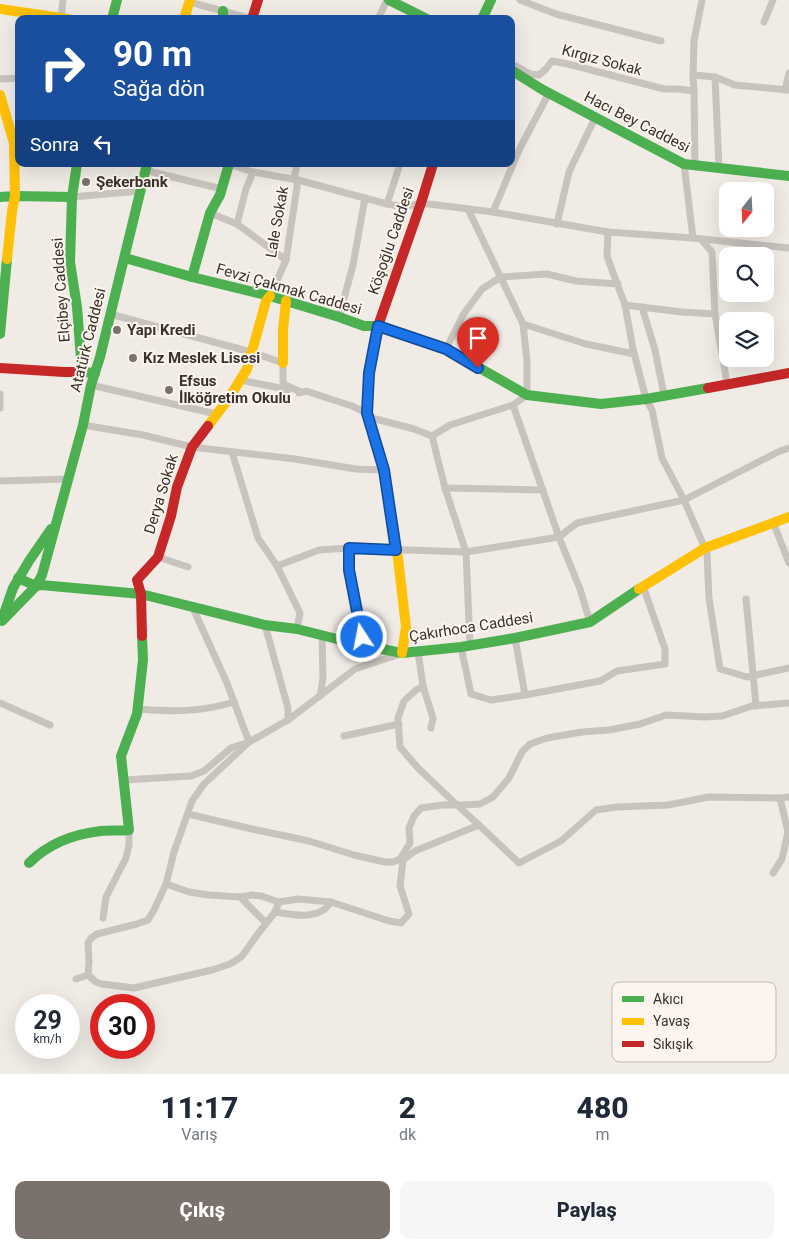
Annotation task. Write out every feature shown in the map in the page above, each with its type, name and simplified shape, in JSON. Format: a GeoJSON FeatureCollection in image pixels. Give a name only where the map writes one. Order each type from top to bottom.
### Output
{"type":"FeatureCollection","features":[{"type":"Feature","properties":{"kind":"street"},"geometry":{"type":"LineString","coordinates":[[63,0],[63,15]]}},
{"type":"Feature","properties":{"kind":"street"},"geometry":{"type":"LineString","coordinates":[[113,15],[117,0]]}},
{"type":"Feature","properties":{"kind":"street"},"geometry":{"type":"LineString","coordinates":[[253,15],[259,0]]}},
{"type":"Feature","properties":{"kind":"street"},"geometry":{"type":"LineString","coordinates":[[380,15],[388,0],[419,15]]}},
{"type":"Feature","properties":{"kind":"street"},"geometry":{"type":"LineString","coordinates":[[484,15],[491,0]]}},
{"type":"Feature","properties":{"kind":"street"},"geometry":{"type":"LineString","coordinates":[[520,0],[556,14],[661,41]]}},
{"type":"Feature","properties":{"kind":"street"},"geometry":{"type":"LineString","coordinates":[[695,165],[694,42],[702,0]]}},
{"type":"Feature","properties":{"kind":"street"},"geometry":{"type":"LineString","coordinates":[[764,22],[772,0]]}},
{"type":"Feature","properties":{"kind":"street"},"geometry":{"type":"LineString","coordinates":[[185,15],[190,1],[223,15]]}},
{"type":"Feature","properties":{"kind":"street"},"geometry":{"type":"LineString","coordinates":[[0,9],[42,15]]}},
{"type":"Feature","properties":{"kind":"street","name":"Kırgız Sokak"},"geometry":{"type":"LineString","coordinates":[[515,66],[530,74],[539,75],[552,61],[664,89],[694,90]]}},
{"type":"Feature","properties":{"kind":"street","name":"Hacı Bey Caddesi"},"geometry":{"type":"LineString","coordinates":[[515,72],[595,118],[684,164],[789,176]]}},
{"type":"Feature","properties":{"kind":"street"},"geometry":{"type":"LineString","coordinates":[[693,75],[715,77],[735,85],[787,90],[789,73]]}},
{"type":"Feature","properties":{"kind":"street"},"geometry":{"type":"LineString","coordinates":[[715,77],[719,168]]}},
{"type":"Feature","properties":{"kind":"street"},"geometry":{"type":"LineString","coordinates":[[0,79],[15,78]]}},
{"type":"Feature","properties":{"kind":"street"},"geometry":{"type":"LineString","coordinates":[[515,160],[549,93]]}},
{"type":"Feature","properties":{"kind":"street"},"geometry":{"type":"LineString","coordinates":[[0,95],[14,143],[15,196],[0,334]]}},
{"type":"Feature","properties":{"kind":"street"},"geometry":{"type":"LineString","coordinates":[[556,224],[569,172],[595,118]]}},
{"type":"Feature","properties":{"kind":"street"},"geometry":{"type":"LineString","coordinates":[[684,164],[693,238]]}},
{"type":"Feature","properties":{"kind":"street","name":"Elçibey Caddesi"},"geometry":{"type":"LineString","coordinates":[[77,167],[72,197],[70,262],[77,307],[82,372]]}},
{"type":"Feature","properties":{"kind":"street","name":"Atatürk Caddesi"},"geometry":{"type":"LineString","coordinates":[[1,622],[36,586],[42,575],[83,425],[90,385],[100,357],[146,167]]}},
{"type":"Feature","properties":{"kind":"street"},"geometry":{"type":"LineString","coordinates":[[147,167],[152,172],[222,189]]}},
{"type":"Feature","properties":{"kind":"street"},"geometry":{"type":"LineString","coordinates":[[192,277],[210,213],[222,189],[228,167]]}},
{"type":"Feature","properties":{"kind":"street"},"geometry":{"type":"LineString","coordinates":[[238,167],[252,172],[296,180],[404,207],[421,203],[493,212],[608,232],[693,238],[789,248]]}},
{"type":"Feature","properties":{"kind":"street","name":"Lale Sokak"},"geometry":{"type":"LineString","coordinates":[[270,296],[286,260],[298,167]]}},
{"type":"Feature","properties":{"kind":"street"},"geometry":{"type":"LineString","coordinates":[[387,204],[397,167]]}},
{"type":"Feature","properties":{"kind":"street","name":"Köşoğlu Caddesi"},"geometry":{"type":"LineString","coordinates":[[402,653],[406,627],[384,470],[367,415],[369,373],[378,326],[432,167]]}},
{"type":"Feature","properties":{"kind":"street"},"geometry":{"type":"LineString","coordinates":[[493,212],[512,167]]}},
{"type":"Feature","properties":{"kind":"street"},"geometry":{"type":"LineString","coordinates":[[237,224],[252,172]]}},
{"type":"Feature","properties":{"kind":"street"},"geometry":{"type":"LineString","coordinates":[[789,176],[789,184]]}},
{"type":"Feature","properties":{"kind":"street"},"geometry":{"type":"LineString","coordinates":[[0,197],[72,197],[140,191]]}},
{"type":"Feature","properties":{"kind":"street"},"geometry":{"type":"LineString","coordinates":[[339,317],[353,265],[365,198]]}},
{"type":"Feature","properties":{"kind":"street"},"geometry":{"type":"LineString","coordinates":[[241,380],[299,393],[306,391],[352,406],[367,415],[432,436],[450,425],[513,405],[527,395],[527,361],[523,324],[468,209]]}},
{"type":"Feature","properties":{"kind":"street"},"geometry":{"type":"LineString","coordinates":[[210,213],[237,224],[286,260]]}},
{"type":"Feature","properties":{"kind":"street"},"geometry":{"type":"LineString","coordinates":[[608,232],[607,256],[625,305],[634,354],[646,399],[652,410],[662,458],[684,500],[707,553],[709,598],[720,669],[747,676],[789,668]]}},
{"type":"Feature","properties":{"kind":"street"},"geometry":{"type":"LineString","coordinates":[[701,239],[712,252],[715,314],[727,383]]}},
{"type":"Feature","properties":{"kind":"street","name":"Fevzi Çakmak Caddesi"},"geometry":{"type":"LineString","coordinates":[[125,258],[270,296],[364,326],[378,326],[446,349],[527,395],[601,404],[646,399],[789,373]]}},
{"type":"Feature","properties":{"kind":"street"},"geometry":{"type":"LineString","coordinates":[[446,349],[463,315],[482,289],[501,277],[546,274],[576,281],[618,284]]}},
{"type":"Feature","properties":{"kind":"street","name":"Derya Sokak"},"geometry":{"type":"LineString","coordinates":[[142,594],[137,580],[158,556],[171,516],[177,487],[192,447],[247,369],[266,301],[270,296]]}},
{"type":"Feature","properties":{"kind":"street"},"geometry":{"type":"LineString","coordinates":[[286,301],[283,330],[283,384],[302,392]]}},
{"type":"Feature","properties":{"kind":"street"},"geometry":{"type":"LineString","coordinates":[[625,305],[715,314]]}},
{"type":"Feature","properties":{"kind":"street"},"geometry":{"type":"LineString","coordinates":[[642,307],[656,350],[664,395]]}},
{"type":"Feature","properties":{"kind":"street"},"geometry":{"type":"LineString","coordinates":[[110,314],[251,352],[283,363]]}},
{"type":"Feature","properties":{"kind":"street"},"geometry":{"type":"LineString","coordinates":[[523,324],[586,344],[634,354]]}},
{"type":"Feature","properties":{"kind":"street"},"geometry":{"type":"LineString","coordinates":[[0,368],[94,373]]}},
{"type":"Feature","properties":{"kind":"street"},"geometry":{"type":"LineString","coordinates":[[90,385],[216,414]]}},
{"type":"Feature","properties":{"kind":"street"},"geometry":{"type":"LineString","coordinates":[[0,394],[0,408]]}},
{"type":"Feature","properties":{"kind":"street"},"geometry":{"type":"LineString","coordinates":[[513,405],[559,536],[580,589],[590,622]]}},
{"type":"Feature","properties":{"kind":"street"},"geometry":{"type":"LineString","coordinates":[[83,425],[143,435],[192,447],[295,459],[356,469],[384,470]]}},
{"type":"Feature","properties":{"kind":"street"},"geometry":{"type":"LineString","coordinates":[[432,436],[445,488],[466,552],[466,646],[471,694],[491,700],[526,695],[600,681],[617,671],[665,664],[666,650],[643,586]]}},
{"type":"Feature","properties":{"kind":"street"},"geometry":{"type":"LineString","coordinates":[[277,566],[319,550],[349,548],[466,552],[559,536],[577,523],[684,500],[789,448]]}},
{"type":"Feature","properties":{"kind":"street"},"geometry":{"type":"LineString","coordinates":[[232,452],[258,538],[277,566],[300,613],[297,629]]}},
{"type":"Feature","properties":{"kind":"street"},"geometry":{"type":"LineString","coordinates":[[0,481],[68,479]]}},
{"type":"Feature","properties":{"kind":"street"},"geometry":{"type":"LineString","coordinates":[[445,488],[543,490]]}},
{"type":"Feature","properties":{"kind":"street","name":"Çakırhoca Caddesi"},"geometry":{"type":"LineString","coordinates":[[18,578],[36,586],[142,594],[265,625],[297,629],[402,653],[418,652],[515,638],[590,622],[643,586],[705,548],[789,517]]}},
{"type":"Feature","properties":{"kind":"street","name":"Atatürk Caddesi"},"geometry":{"type":"LineString","coordinates":[[1,622],[18,578],[56,522]]}},
{"type":"Feature","properties":{"kind":"street"},"geometry":{"type":"LineString","coordinates":[[773,522],[789,563]]}},
{"type":"Feature","properties":{"kind":"street"},"geometry":{"type":"LineString","coordinates":[[349,548],[349,570],[362,637],[361,645]]}},
{"type":"Feature","properties":{"kind":"street"},"geometry":{"type":"LineString","coordinates":[[158,556],[188,567]]}},
{"type":"Feature","properties":{"kind":"street"},"geometry":{"type":"LineString","coordinates":[[103,918],[106,897],[126,858],[129,844],[121,756],[138,709],[143,660],[142,594]]}},
{"type":"Feature","properties":{"kind":"street"},"geometry":{"type":"LineString","coordinates":[[746,599],[756,706]]}},
{"type":"Feature","properties":{"kind":"street"},"geometry":{"type":"LineString","coordinates":[[192,606],[227,683],[249,742]]}},
{"type":"Feature","properties":{"kind":"street"},"geometry":{"type":"LineString","coordinates":[[265,625],[288,708],[288,720]]}},
{"type":"Feature","properties":{"kind":"street"},"geometry":{"type":"LineString","coordinates":[[320,696],[323,678],[322,635]]}},
{"type":"Feature","properties":{"kind":"street"},"geometry":{"type":"LineString","coordinates":[[515,638],[526,695]]}},
{"type":"Feature","properties":{"kind":"street"},"geometry":{"type":"LineString","coordinates":[[418,652],[423,686],[433,718],[431,728]]}},
{"type":"Feature","properties":{"kind":"street"},"geometry":{"type":"LineString","coordinates":[[124,780],[191,776],[204,771],[232,748],[249,742],[288,720],[355,669],[402,653]]}},
{"type":"Feature","properties":{"kind":"street"},"geometry":{"type":"LineString","coordinates":[[423,686],[404,701],[398,718],[400,748],[418,768],[518,863],[561,841],[596,810],[668,805],[709,797],[789,797]]}},
{"type":"Feature","properties":{"kind":"street"},"geometry":{"type":"LineString","coordinates":[[138,709],[195,710],[234,702]]}},
{"type":"Feature","properties":{"kind":"street"},"geometry":{"type":"LineString","coordinates":[[0,703],[50,725]]}},
{"type":"Feature","properties":{"kind":"street"},"geometry":{"type":"LineString","coordinates":[[188,814],[309,841],[354,855],[393,862],[400,859],[410,843],[409,828],[414,816],[422,808],[442,805],[480,804],[494,797],[509,778],[522,752],[530,744],[547,738],[640,724],[666,715],[705,718],[722,716],[756,706],[789,703]]}},
{"type":"Feature","properties":{"kind":"street"},"geometry":{"type":"LineString","coordinates":[[344,736],[399,724]]}},
{"type":"Feature","properties":{"kind":"street"},"geometry":{"type":"LineString","coordinates":[[88,975],[88,943],[91,938],[97,934],[148,920],[166,884],[174,852],[192,801],[204,784],[249,742]]}},
{"type":"Feature","properties":{"kind":"street"},"geometry":{"type":"LineString","coordinates":[[773,873],[782,859],[788,832],[780,798]]}},
{"type":"Feature","properties":{"kind":"street"},"geometry":{"type":"LineString","coordinates":[[166,884],[189,892],[240,897],[252,895],[280,902],[298,899],[331,902],[389,921],[401,923],[409,914],[400,886],[403,860],[415,851],[479,825]]}},
{"type":"Feature","properties":{"kind":"street"},"geometry":{"type":"LineString","coordinates":[[29,863],[53,844],[61,841],[95,832],[129,830]]}},
{"type":"Feature","properties":{"kind":"street"},"geometry":{"type":"LineString","coordinates":[[240,897],[266,923]]}},
{"type":"Feature","properties":{"kind":"street"},"geometry":{"type":"LineString","coordinates":[[88,975],[96,982],[102,984],[134,988],[230,964],[240,957],[275,912],[280,902]]}},
{"type":"Feature","properties":{"kind":"street"},"geometry":{"type":"LineString","coordinates":[[275,912],[314,915],[326,909],[331,902]]}},
{"type":"Feature","properties":{"kind":"street"},"geometry":{"type":"LineString","coordinates":[[76,979],[88,975]]}},
{"type":"Feature","properties":{"kind":"traffic: fast"},"geometry":{"type":"LineString","coordinates":[[113,15],[117,0]]}},
{"type":"Feature","properties":{"kind":"traffic: fast"},"geometry":{"type":"LineString","coordinates":[[389,0],[419,15]]}},
{"type":"Feature","properties":{"kind":"traffic: fast"},"geometry":{"type":"LineString","coordinates":[[484,15],[491,0]]}},
{"type":"Feature","properties":{"kind":"traffic: fast"},"geometry":{"type":"LineString","coordinates":[[515,72],[543,90],[684,164],[789,176]]}},
{"type":"Feature","properties":{"kind":"traffic: fast"},"geometry":{"type":"LineString","coordinates":[[77,167],[72,197],[70,262],[77,307],[82,372],[95,373]]}},
{"type":"Feature","properties":{"kind":"traffic: fast"},"geometry":{"type":"LineString","coordinates":[[2,621],[36,586],[42,575],[83,425],[91,385],[100,357],[146,167]]}},
{"type":"Feature","properties":{"kind":"traffic: fast"},"geometry":{"type":"LineString","coordinates":[[192,277],[210,213],[220,195],[228,167]]}},
{"type":"Feature","properties":{"kind":"traffic: fast"},"geometry":{"type":"LineString","coordinates":[[0,197],[72,197]]}},
{"type":"Feature","properties":{"kind":"traffic: fast"},"geometry":{"type":"LineString","coordinates":[[125,258],[270,296],[364,326],[378,326],[446,349],[527,395],[601,404],[646,399],[708,388]]}},
{"type":"Feature","properties":{"kind":"traffic: fast"},"geometry":{"type":"LineString","coordinates":[[0,334],[7,259]]}},
{"type":"Feature","properties":{"kind":"traffic: fast"},"geometry":{"type":"LineString","coordinates":[[3,617],[13,588],[51,529]]}},
{"type":"Feature","properties":{"kind":"traffic: fast"},"geometry":{"type":"LineString","coordinates":[[18,578],[36,586],[141,594],[265,625],[297,629],[402,653],[461,647],[590,622],[639,589]]}},
{"type":"Feature","properties":{"kind":"traffic: fast"},"geometry":{"type":"LineString","coordinates":[[29,863],[44,850],[71,837],[101,831],[129,830],[121,756],[137,714],[143,660],[142,636]]}},
{"type":"Feature","properties":{"kind":"traffic: slow"},"geometry":{"type":"LineString","coordinates":[[185,15],[190,0]]}},
{"type":"Feature","properties":{"kind":"traffic: slow"},"geometry":{"type":"LineString","coordinates":[[0,9],[41,15]]}},
{"type":"Feature","properties":{"kind":"traffic: slow"},"geometry":{"type":"LineString","coordinates":[[0,95],[14,143],[15,196],[7,259]]}},
{"type":"Feature","properties":{"kind":"traffic: slow"},"geometry":{"type":"LineString","coordinates":[[208,426],[229,398],[247,369],[266,301],[270,296]]}},
{"type":"Feature","properties":{"kind":"traffic: slow"},"geometry":{"type":"LineString","coordinates":[[283,363],[283,330],[286,301]]}},
{"type":"Feature","properties":{"kind":"traffic: slow"},"geometry":{"type":"LineString","coordinates":[[373,351],[369,373],[367,413],[384,470],[397,550],[406,627],[402,653]]}},
{"type":"Feature","properties":{"kind":"traffic: slow"},"geometry":{"type":"LineString","coordinates":[[639,589],[705,548],[789,517]]}},
{"type":"Feature","properties":{"kind":"traffic: jam"},"geometry":{"type":"LineString","coordinates":[[253,15],[258,0]]}},
{"type":"Feature","properties":{"kind":"traffic: jam"},"geometry":{"type":"LineString","coordinates":[[373,351],[378,326],[432,167]]}},
{"type":"Feature","properties":{"kind":"traffic: jam"},"geometry":{"type":"LineString","coordinates":[[0,368],[82,372]]}},
{"type":"Feature","properties":{"kind":"traffic: jam"},"geometry":{"type":"LineString","coordinates":[[708,388],[789,373]]}},
{"type":"Feature","properties":{"kind":"traffic: jam"},"geometry":{"type":"LineString","coordinates":[[142,636],[141,594],[137,580],[158,557],[171,516],[177,487],[192,447],[208,426]]}},
{"type":"Feature","properties":{"kind":"place","name":"Şekerbank"},"geometry":{"type":"Point","coordinates":[86,182]}},
{"type":"Feature","properties":{"kind":"place","name":"Yapı Kredi"},"geometry":{"type":"Point","coordinates":[117,330]}},
{"type":"Feature","properties":{"kind":"place","name":"Kız Meslek Lisesi"},"geometry":{"type":"Point","coordinates":[133,358]}},
{"type":"Feature","properties":{"kind":"place","name":"Efsus İlköğretim Okulu"},"geometry":{"type":"Point","coordinates":[169,390]}},
{"type":"Feature","properties":{"kind":"route"},"geometry":{"type":"LineString","coordinates":[[362,637],[349,570],[349,548],[396,550],[384,470],[367,413],[369,373],[378,326],[446,349],[478,368]]}}]}
